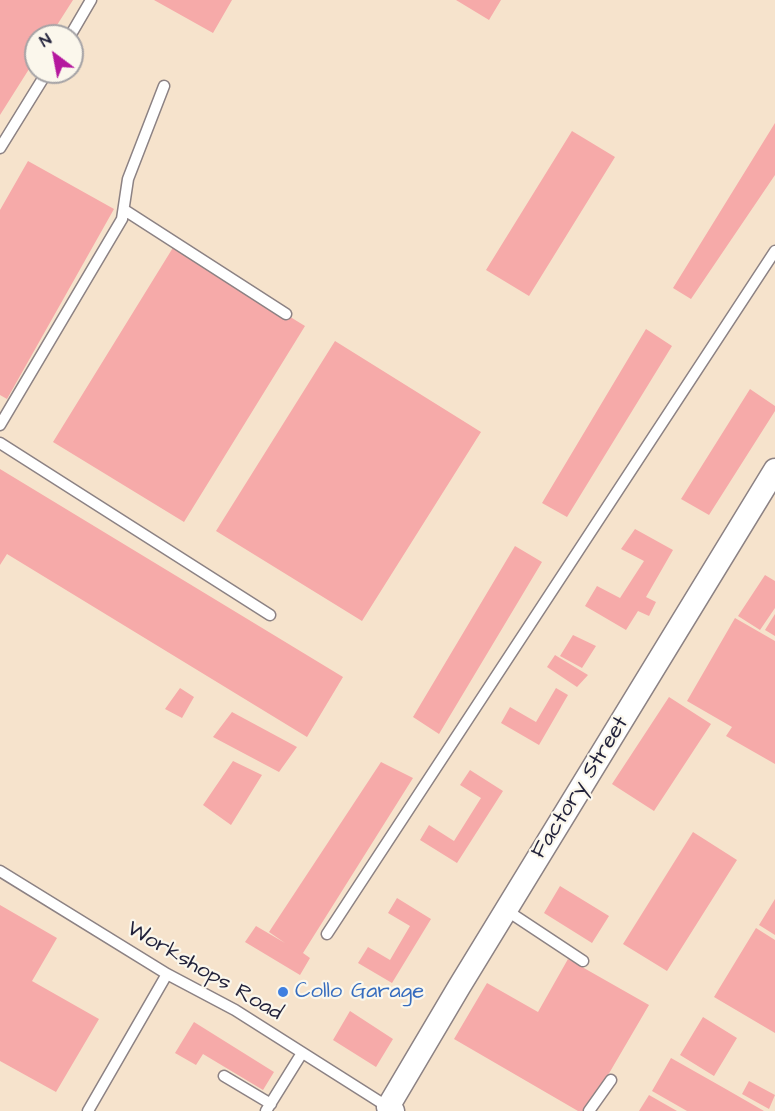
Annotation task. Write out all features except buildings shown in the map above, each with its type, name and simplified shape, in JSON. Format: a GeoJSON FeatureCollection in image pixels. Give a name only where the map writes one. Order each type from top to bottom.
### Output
{"type":"FeatureCollection","features":[{"type":"Feature","properties":{"kind":"street","name":"Factory Street"},"geometry":{"type":"LineString","coordinates":[[391,1109],[506,910],[775,470]]}},
{"type":"Feature","properties":{"kind":"lane"},"geometry":{"type":"LineString","coordinates":[[77,24],[91,0]]}},
{"type":"Feature","properties":{"kind":"lane"},"geometry":{"type":"LineString","coordinates":[[0,148],[40,84]]}},
{"type":"Feature","properties":{"kind":"lane"},"geometry":{"type":"LineString","coordinates":[[0,425],[126,211],[128,179],[164,86]]}},
{"type":"Feature","properties":{"kind":"lane"},"geometry":{"type":"LineString","coordinates":[[126,211],[286,314]]}},
{"type":"Feature","properties":{"kind":"lane"},"geometry":{"type":"LineString","coordinates":[[327,934],[775,251]]}},
{"type":"Feature","properties":{"kind":"lane"},"geometry":{"type":"LineString","coordinates":[[0,442],[270,615]]}},
{"type":"Feature","properties":{"kind":"lane","name":"Workshops Road"},"geometry":{"type":"LineString","coordinates":[[0,871],[166,974],[235,1010],[391,1109]]}},
{"type":"Feature","properties":{"kind":"lane"},"geometry":{"type":"LineString","coordinates":[[506,910],[583,961]]}},
{"type":"Feature","properties":{"kind":"lane"},"geometry":{"type":"LineString","coordinates":[[88,1111],[166,974]]}},
{"type":"Feature","properties":{"kind":"lane"},"geometry":{"type":"LineString","coordinates":[[224,1076],[268,1107],[302,1053]]}},
{"type":"Feature","properties":{"kind":"lane"},"geometry":{"type":"LineString","coordinates":[[589,1111],[611,1080]]}},
{"type":"Feature","properties":{"kind":"place","name":"Collo Garage"},"geometry":{"type":"Point","coordinates":[283,992]}}]}
